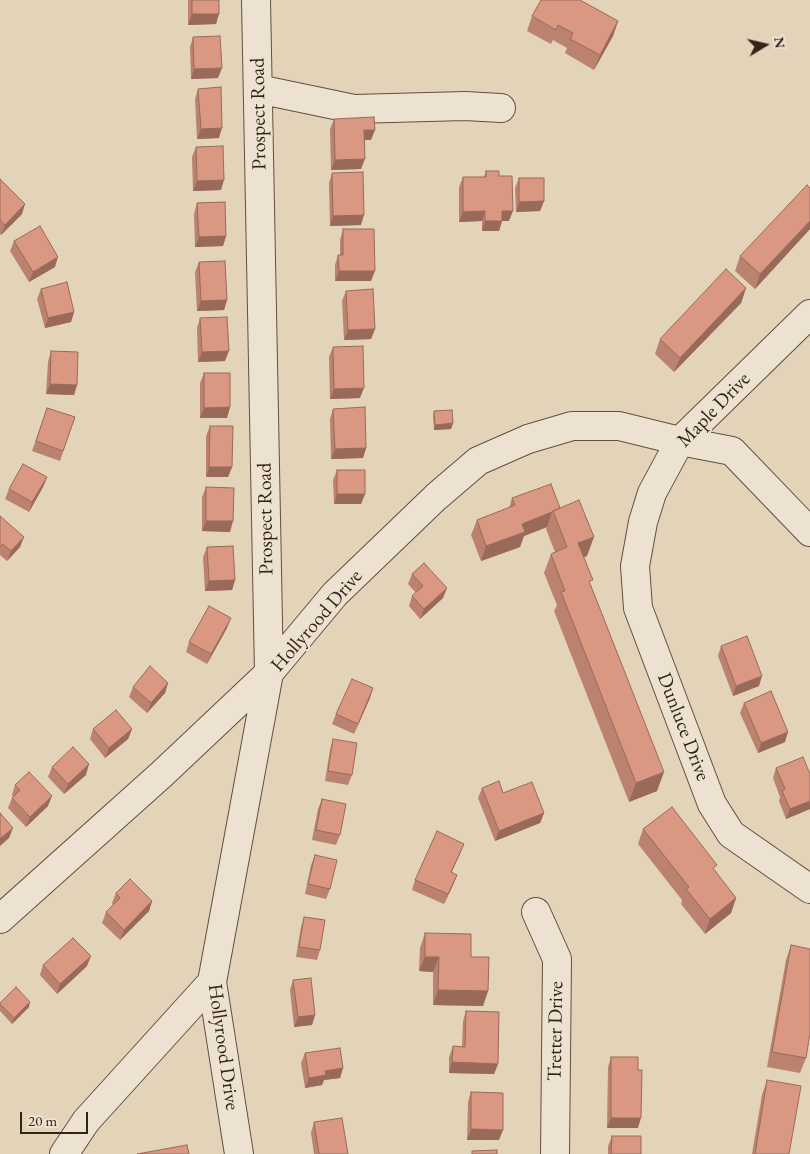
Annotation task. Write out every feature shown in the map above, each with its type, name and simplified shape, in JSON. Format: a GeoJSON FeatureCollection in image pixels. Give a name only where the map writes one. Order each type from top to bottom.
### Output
{"type":"FeatureCollection","features":[{"type":"Feature","properties":{"kind":"street","name":"Prospect Road"},"geometry":{"type":"LineString","coordinates":[[256,0],[270,673]]}},
{"type":"Feature","properties":{"kind":"street"},"geometry":{"type":"LineString","coordinates":[[258,89],[354,109],[465,106],[501,108]]}},
{"type":"Feature","properties":{"kind":"street","name":"Maple Drive"},"geometry":{"type":"LineString","coordinates":[[643,522],[652,493],[680,441],[810,314]]}},
{"type":"Feature","properties":{"kind":"street","name":"Hollyrood Drive"},"geometry":{"type":"LineString","coordinates":[[239,1154],[212,982],[270,673],[334,594],[436,497],[478,461],[528,440],[572,426],[619,426],[732,451],[810,532]]}},
{"type":"Feature","properties":{"kind":"street","name":"Dunluce Drive"},"geometry":{"type":"LineString","coordinates":[[643,522],[635,566],[638,608],[712,804],[731,834],[810,889]]}},
{"type":"Feature","properties":{"kind":"street"},"geometry":{"type":"LineString","coordinates":[[0,919],[162,774],[270,673]]}},
{"type":"Feature","properties":{"kind":"street","name":"Tretter Drive"},"geometry":{"type":"LineString","coordinates":[[536,912],[557,959],[554,1154]]}},
{"type":"Feature","properties":{"kind":"street"},"geometry":{"type":"LineString","coordinates":[[64,1154],[86,1121],[212,982]]}},
{"type":"Feature","properties":{"kind":"building"},"geometry":{"type":"Polygon","coordinates":[[[192,0],[219,0],[219,14],[192,14],[192,0]]]}},
{"type":"Feature","properties":{"kind":"building"},"geometry":{"type":"Polygon","coordinates":[[[541,0],[580,0],[618,21],[600,55],[570,39],[573,33],[558,25],[556,30],[532,16],[541,0]]]}},
{"type":"Feature","properties":{"kind":"building"},"geometry":{"type":"Polygon","coordinates":[[[220,36],[222,68],[194,69],[193,37],[220,36]]]}},
{"type":"Feature","properties":{"kind":"building"},"geometry":{"type":"Polygon","coordinates":[[[221,87],[222,128],[201,129],[198,89],[221,87]]]}},
{"type":"Feature","properties":{"kind":"building"},"geometry":{"type":"Polygon","coordinates":[[[374,117],[375,130],[364,130],[365,159],[335,160],[334,119],[374,117]]]}},
{"type":"Feature","properties":{"kind":"building"},"geometry":{"type":"Polygon","coordinates":[[[223,146],[224,180],[197,181],[196,147],[223,146]]]}},
{"type":"Feature","properties":{"kind":"building"},"geometry":{"type":"Polygon","coordinates":[[[486,171],[499,171],[499,176],[512,176],[513,211],[502,211],[502,221],[485,221],[485,211],[463,212],[463,177],[486,177],[486,171]]]}},
{"type":"Feature","properties":{"kind":"building"},"geometry":{"type":"Polygon","coordinates":[[[363,172],[364,215],[333,216],[332,173],[363,172]]]}},
{"type":"Feature","properties":{"kind":"building"},"geometry":{"type":"Polygon","coordinates":[[[519,178],[544,178],[544,201],[519,202],[519,178]]]}},
{"type":"Feature","properties":{"kind":"building"},"geometry":{"type":"Polygon","coordinates":[[[0,179],[25,204],[5,225],[0,220],[0,179]]]}},
{"type":"Feature","properties":{"kind":"building"},"geometry":{"type":"Polygon","coordinates":[[[807,185],[810,188],[810,221],[760,274],[740,256],[807,185]]]}},
{"type":"Feature","properties":{"kind":"building"},"geometry":{"type":"Polygon","coordinates":[[[225,202],[226,236],[199,237],[197,203],[225,202]]]}},
{"type":"Feature","properties":{"kind":"building"},"geometry":{"type":"Polygon","coordinates":[[[40,226],[58,257],[33,272],[14,241],[40,226]]]}},
{"type":"Feature","properties":{"kind":"building"},"geometry":{"type":"Polygon","coordinates":[[[343,229],[374,229],[375,271],[339,271],[338,255],[343,255],[343,229]]]}},
{"type":"Feature","properties":{"kind":"building"},"geometry":{"type":"Polygon","coordinates":[[[225,261],[227,300],[201,301],[199,262],[225,261]]]}},
{"type":"Feature","properties":{"kind":"building"},"geometry":{"type":"Polygon","coordinates":[[[726,269],[746,288],[680,358],[660,339],[726,269]]]}},
{"type":"Feature","properties":{"kind":"building"},"geometry":{"type":"Polygon","coordinates":[[[67,282],[74,312],[48,318],[41,289],[67,282]]]}},
{"type":"Feature","properties":{"kind":"building"},"geometry":{"type":"Polygon","coordinates":[[[373,289],[375,329],[348,330],[346,291],[373,289]]]}},
{"type":"Feature","properties":{"kind":"building"},"geometry":{"type":"Polygon","coordinates":[[[227,317],[229,351],[202,352],[200,318],[227,317]]]}},
{"type":"Feature","properties":{"kind":"building"},"geometry":{"type":"Polygon","coordinates":[[[363,346],[364,388],[334,389],[333,347],[363,346]]]}},
{"type":"Feature","properties":{"kind":"building"},"geometry":{"type":"Polygon","coordinates":[[[51,351],[78,352],[77,385],[50,384],[51,351]]]}},
{"type":"Feature","properties":{"kind":"building"},"geometry":{"type":"Polygon","coordinates":[[[204,373],[230,373],[230,407],[204,408],[204,373]]]}},
{"type":"Feature","properties":{"kind":"building"},"geometry":{"type":"Polygon","coordinates":[[[365,407],[366,448],[335,449],[333,409],[365,407]]]}},
{"type":"Feature","properties":{"kind":"building"},"geometry":{"type":"Polygon","coordinates":[[[47,408],[75,417],[63,451],[36,441],[47,408]]]}},
{"type":"Feature","properties":{"kind":"building"},"geometry":{"type":"Polygon","coordinates":[[[452,410],[453,423],[435,425],[434,411],[452,410]]]}},
{"type":"Feature","properties":{"kind":"building"},"geometry":{"type":"Polygon","coordinates":[[[210,426],[233,426],[232,467],[209,467],[210,426]]]}},
{"type":"Feature","properties":{"kind":"building"},"geometry":{"type":"Polygon","coordinates":[[[23,464],[47,477],[32,502],[9,489],[23,464]]]}},
{"type":"Feature","properties":{"kind":"building"},"geometry":{"type":"Polygon","coordinates":[[[337,470],[365,470],[365,494],[337,494],[337,470]]]}},
{"type":"Feature","properties":{"kind":"building"},"geometry":{"type":"Polygon","coordinates":[[[551,484],[560,508],[522,524],[525,532],[486,546],[477,520],[515,505],[512,498],[551,484]]]}},
{"type":"Feature","properties":{"kind":"building"},"geometry":{"type":"Polygon","coordinates":[[[206,487],[234,488],[233,521],[206,521],[206,487]]]}},
{"type":"Feature","properties":{"kind":"building"},"geometry":{"type":"Polygon","coordinates":[[[579,500],[594,537],[578,543],[593,580],[589,581],[664,772],[636,783],[561,592],[565,591],[551,554],[567,547],[553,511],[579,500]]]}},
{"type":"Feature","properties":{"kind":"building"},"geometry":{"type":"Polygon","coordinates":[[[0,516],[24,537],[11,551],[3,544],[0,547],[0,516]]]}},
{"type":"Feature","properties":{"kind":"building"},"geometry":{"type":"Polygon","coordinates":[[[233,546],[235,580],[209,581],[207,547],[233,546]]]}},
{"type":"Feature","properties":{"kind":"building"},"geometry":{"type":"Polygon","coordinates":[[[424,563],[447,588],[424,609],[412,596],[423,586],[412,574],[424,563]]]}},
{"type":"Feature","properties":{"kind":"building"},"geometry":{"type":"Polygon","coordinates":[[[209,606],[231,618],[211,654],[189,642],[209,606]]]}},
{"type":"Feature","properties":{"kind":"building"},"geometry":{"type":"Polygon","coordinates":[[[747,636],[762,676],[736,686],[721,646],[747,636]]]}},
{"type":"Feature","properties":{"kind":"building"},"geometry":{"type":"Polygon","coordinates":[[[150,666],[168,683],[151,703],[133,687],[150,666]]]}},
{"type":"Feature","properties":{"kind":"building"},"geometry":{"type":"Polygon","coordinates":[[[352,679],[373,688],[358,724],[336,714],[352,679]]]}},
{"type":"Feature","properties":{"kind":"building"},"geometry":{"type":"Polygon","coordinates":[[[771,691],[788,732],[761,743],[744,703],[771,691]]]}},
{"type":"Feature","properties":{"kind":"building"},"geometry":{"type":"Polygon","coordinates":[[[116,710],[132,729],[109,748],[93,729],[116,710]]]}},
{"type":"Feature","properties":{"kind":"building"},"geometry":{"type":"Polygon","coordinates":[[[333,739],[357,743],[352,775],[328,771],[333,739]]]}},
{"type":"Feature","properties":{"kind":"building"},"geometry":{"type":"Polygon","coordinates":[[[73,747],[89,764],[68,784],[52,767],[73,747]]]}},
{"type":"Feature","properties":{"kind":"building"},"geometry":{"type":"Polygon","coordinates":[[[803,757],[810,774],[810,801],[790,809],[782,791],[785,789],[776,768],[803,757]]]}},
{"type":"Feature","properties":{"kind":"building"},"geometry":{"type":"Polygon","coordinates":[[[29,772],[52,796],[30,817],[12,798],[20,790],[15,785],[29,772]]]}},
{"type":"Feature","properties":{"kind":"building"},"geometry":{"type":"Polygon","coordinates":[[[499,781],[503,793],[532,782],[544,813],[499,831],[482,788],[499,781]]]}},
{"type":"Feature","properties":{"kind":"building"},"geometry":{"type":"Polygon","coordinates":[[[322,799],[346,804],[340,835],[316,830],[322,799]]]}},
{"type":"Feature","properties":{"kind":"building"},"geometry":{"type":"Polygon","coordinates":[[[672,807],[717,865],[713,868],[736,898],[710,919],[686,889],[689,887],[643,829],[672,807]]]}},
{"type":"Feature","properties":{"kind":"building"},"geometry":{"type":"Polygon","coordinates":[[[0,813],[13,828],[0,839],[0,813]]]}},
{"type":"Feature","properties":{"kind":"building"},"geometry":{"type":"Polygon","coordinates":[[[437,831],[464,844],[451,872],[457,875],[448,894],[415,880],[437,831]]]}},
{"type":"Feature","properties":{"kind":"building"},"geometry":{"type":"Polygon","coordinates":[[[315,855],[337,860],[330,889],[308,884],[315,855]]]}},
{"type":"Feature","properties":{"kind":"building"},"geometry":{"type":"Polygon","coordinates":[[[130,879],[152,901],[124,930],[106,912],[120,898],[116,893],[130,879]]]}},
{"type":"Feature","properties":{"kind":"building"},"geometry":{"type":"Polygon","coordinates":[[[304,917],[325,920],[320,950],[299,947],[304,917]]]}},
{"type":"Feature","properties":{"kind":"building"},"geometry":{"type":"Polygon","coordinates":[[[425,933],[471,934],[471,957],[489,957],[488,991],[438,990],[439,957],[425,957],[425,933]]]}},
{"type":"Feature","properties":{"kind":"building"},"geometry":{"type":"Polygon","coordinates":[[[73,938],[91,956],[60,984],[43,965],[73,938]]]}},
{"type":"Feature","properties":{"kind":"building"},"geometry":{"type":"Polygon","coordinates":[[[791,945],[810,949],[810,1033],[806,1058],[772,1052],[791,945]]]}},
{"type":"Feature","properties":{"kind":"building"},"geometry":{"type":"Polygon","coordinates":[[[311,978],[315,1015],[298,1017],[293,980],[311,978]]]}},
{"type":"Feature","properties":{"kind":"building"},"geometry":{"type":"Polygon","coordinates":[[[16,987],[30,1002],[14,1018],[0,1003],[16,987]]]}},
{"type":"Feature","properties":{"kind":"building"},"geometry":{"type":"Polygon","coordinates":[[[466,1011],[499,1012],[498,1064],[452,1062],[453,1046],[465,1047],[466,1011]]]}},
{"type":"Feature","properties":{"kind":"building"},"geometry":{"type":"Polygon","coordinates":[[[340,1048],[343,1068],[325,1071],[326,1075],[309,1078],[305,1053],[340,1048]]]}},
{"type":"Feature","properties":{"kind":"building"},"geometry":{"type":"Polygon","coordinates":[[[611,1057],[638,1057],[638,1070],[642,1070],[641,1118],[611,1118],[611,1057]]]}},
{"type":"Feature","properties":{"kind":"building"},"geometry":{"type":"Polygon","coordinates":[[[767,1080],[801,1086],[789,1154],[755,1154],[767,1080]]]}},
{"type":"Feature","properties":{"kind":"building"},"geometry":{"type":"Polygon","coordinates":[[[471,1092],[503,1093],[503,1130],[471,1129],[471,1092]]]}},
{"type":"Feature","properties":{"kind":"building"},"geometry":{"type":"Polygon","coordinates":[[[342,1118],[348,1154],[319,1154],[314,1122],[342,1118]]]}},
{"type":"Feature","properties":{"kind":"building"},"geometry":{"type":"Polygon","coordinates":[[[612,1136],[641,1136],[641,1154],[611,1154],[612,1136]]]}},
{"type":"Feature","properties":{"kind":"building"},"geometry":{"type":"Polygon","coordinates":[[[187,1145],[189,1154],[137,1154],[187,1145]]]}},
{"type":"Feature","properties":{"kind":"building"},"geometry":{"type":"Polygon","coordinates":[[[497,1150],[497,1154],[472,1154],[472,1151],[497,1150]]]}}]}
